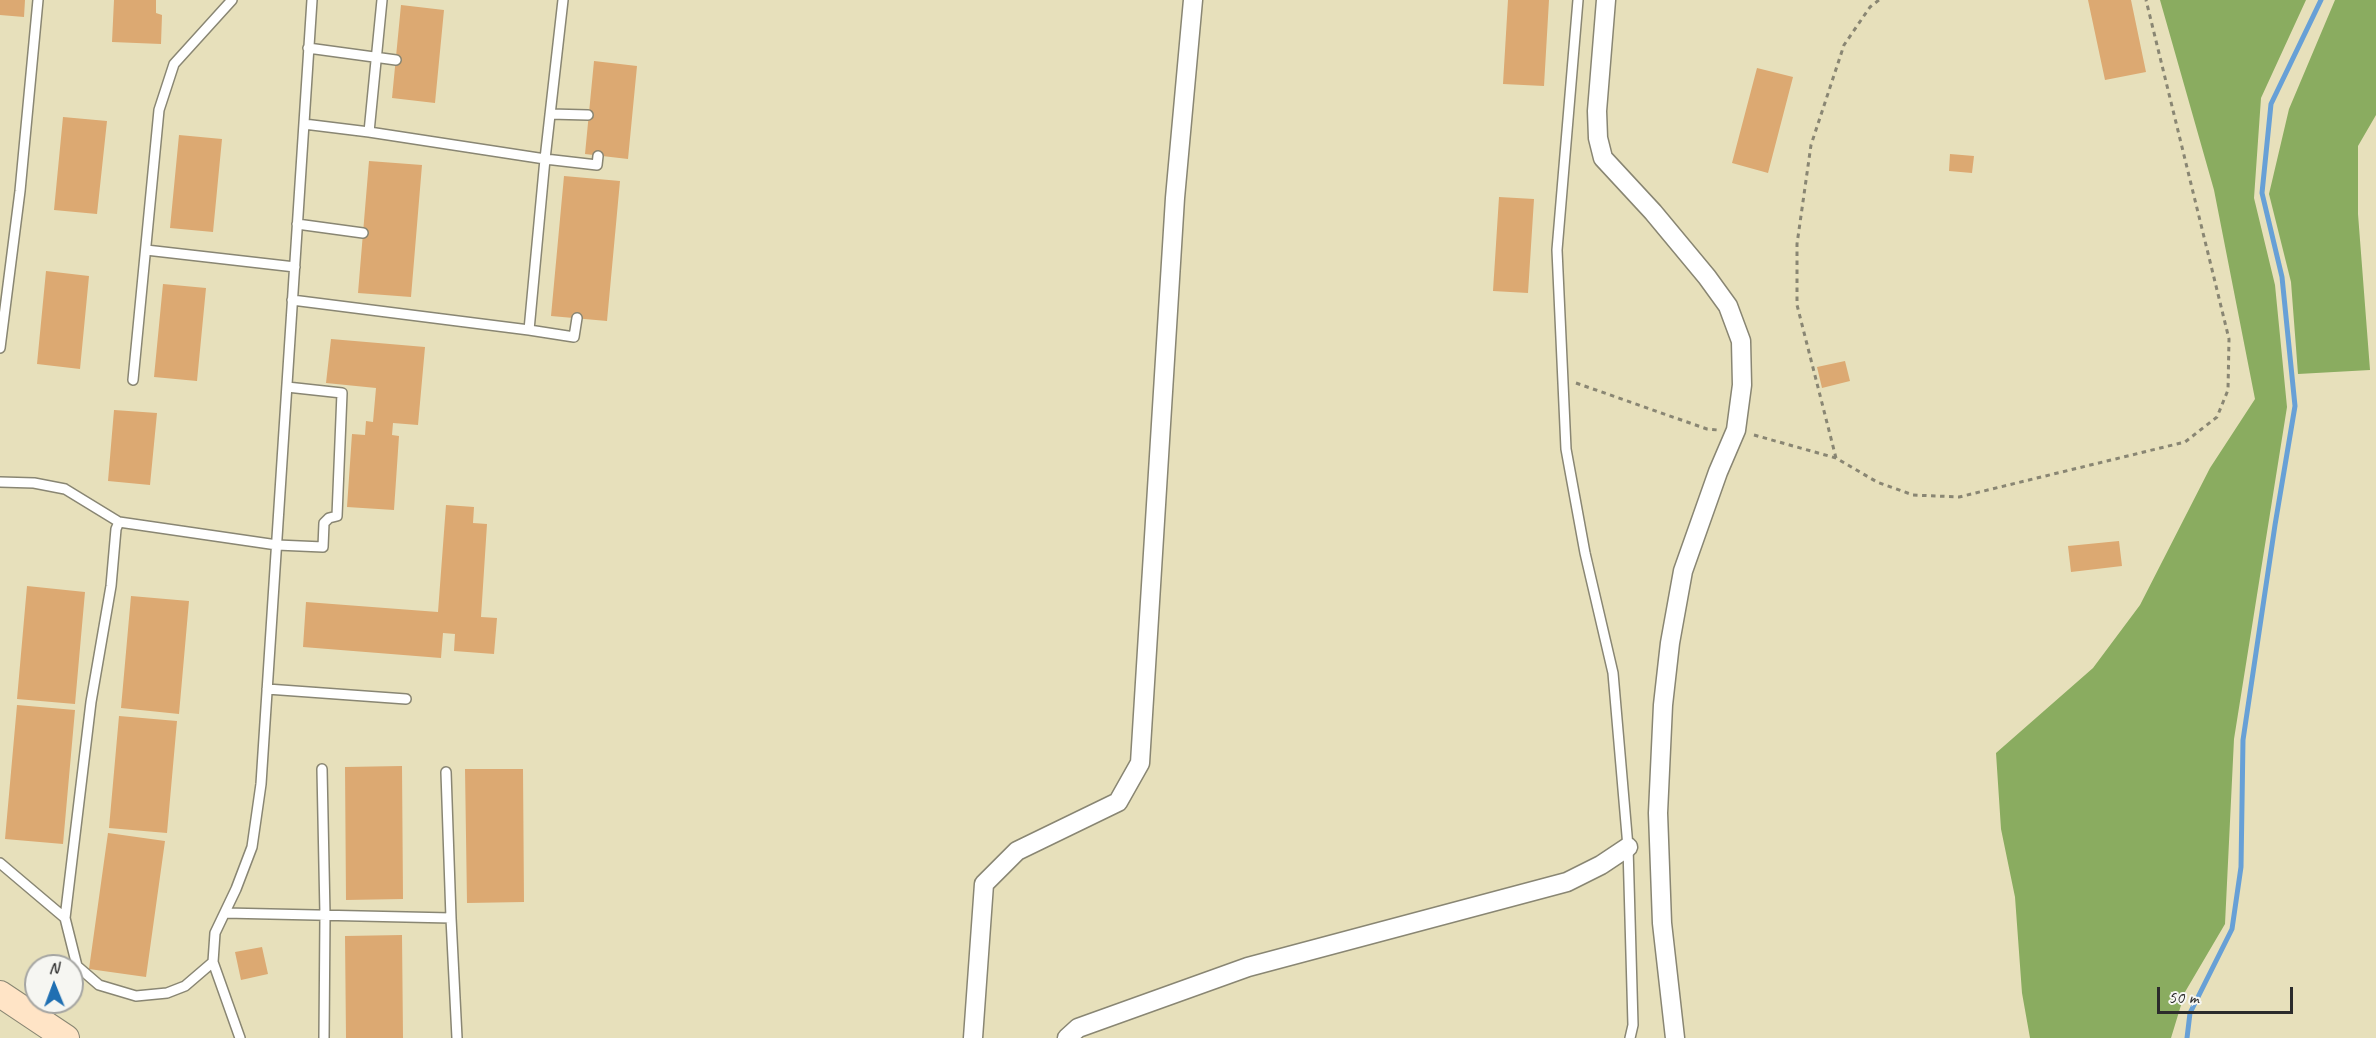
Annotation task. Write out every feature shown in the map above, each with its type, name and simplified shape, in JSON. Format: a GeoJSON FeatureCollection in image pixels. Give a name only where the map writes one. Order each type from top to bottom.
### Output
{"type":"FeatureCollection","features":[{"type":"Feature","properties":{"kind":"street"},"geometry":{"type":"LineString","coordinates":[[973,1038],[984,884],[1017,851],[1118,802],[1140,763],[1175,198],[1193,0]]}},
{"type":"Feature","properties":{"kind":"street"},"geometry":{"type":"LineString","coordinates":[[1606,0],[1597,111],[1598,138],[1603,158],[1653,212],[1728,306],[1741,342],[1742,385],[1736,430],[1718,471],[1683,571],[1670,643],[1663,705],[1658,813],[1662,923],[1675,1038]]}},
{"type":"Feature","properties":{"kind":"street"},"geometry":{"type":"LineString","coordinates":[[1067,1038],[1078,1028],[1248,967],[1567,882],[1601,865],[1628,847]]}},
{"type":"Feature","properties":{"kind":"street"},"geometry":{"type":"LineString","coordinates":[[0,994],[66,1038]]}},
{"type":"Feature","properties":{"kind":"lane"},"geometry":{"type":"LineString","coordinates":[[0,348],[20,192],[38,0]]}},
{"type":"Feature","properties":{"kind":"lane"},"geometry":{"type":"LineString","coordinates":[[133,380],[159,110],[174,64],[202,30],[232,0]]}},
{"type":"Feature","properties":{"kind":"lane"},"geometry":{"type":"LineString","coordinates":[[240,1038],[213,962],[215,933],[252,848],[261,784],[312,0]]}},
{"type":"Feature","properties":{"kind":"lane"},"geometry":{"type":"LineString","coordinates":[[369,132],[382,0]]}},
{"type":"Feature","properties":{"kind":"lane"},"geometry":{"type":"LineString","coordinates":[[529,330],[563,0]]}},
{"type":"Feature","properties":{"kind":"lane"},"geometry":{"type":"LineString","coordinates":[[1578,0],[1557,250],[1566,449],[1585,553],[1613,673],[1628,847],[1633,1025],[1630,1038]]}},
{"type":"Feature","properties":{"kind":"lane"},"geometry":{"type":"LineString","coordinates":[[308,48],[396,60]]}},
{"type":"Feature","properties":{"kind":"lane"},"geometry":{"type":"LineString","coordinates":[[550,114],[588,115]]}},
{"type":"Feature","properties":{"kind":"lane"},"geometry":{"type":"LineString","coordinates":[[304,124],[597,165],[598,156]]}},
{"type":"Feature","properties":{"kind":"lane"},"geometry":{"type":"LineString","coordinates":[[297,224],[363,232]]}},
{"type":"Feature","properties":{"kind":"lane"},"geometry":{"type":"LineString","coordinates":[[146,250],[294,267]]}},
{"type":"Feature","properties":{"kind":"lane"},"geometry":{"type":"LineString","coordinates":[[292,300],[574,337],[577,318]]}},
{"type":"Feature","properties":{"kind":"lane"},"geometry":{"type":"LineString","coordinates":[[0,482],[34,483],[65,489],[119,522],[277,545],[323,547],[324,523],[329,518],[337,516],[342,393],[287,387]]}},
{"type":"Feature","properties":{"kind":"lane"},"geometry":{"type":"LineString","coordinates":[[119,522],[116,529],[111,586],[91,702],[65,918],[77,966],[99,985],[136,996],[167,993],[185,986],[213,962]]}},
{"type":"Feature","properties":{"kind":"lane"},"geometry":{"type":"LineString","coordinates":[[267,689],[406,699]]}},
{"type":"Feature","properties":{"kind":"lane"},"geometry":{"type":"LineString","coordinates":[[322,769],[325,915],[324,1038]]}},
{"type":"Feature","properties":{"kind":"lane"},"geometry":{"type":"LineString","coordinates":[[446,771],[457,1038]]}},
{"type":"Feature","properties":{"kind":"lane"},"geometry":{"type":"LineString","coordinates":[[0,863],[65,918]]}},
{"type":"Feature","properties":{"kind":"lane"},"geometry":{"type":"LineString","coordinates":[[225,913],[452,918]]}},
{"type":"Feature","properties":{"kind":"path"},"geometry":{"type":"LineString","coordinates":[[1836,458],[1797,305],[1797,244],[1811,145],[1844,45],[1870,7],[1879,0]]}},
{"type":"Feature","properties":{"kind":"path"},"geometry":{"type":"LineString","coordinates":[[1563,379],[1707,429],[1736,430],[1836,458],[1878,482],[1913,495],[1959,497],[2185,442],[2217,417],[2228,390],[2229,339],[2146,0]]}},
{"type":"Feature","properties":{"kind":"green space"},"geometry":{"type":"Polygon","coordinates":[[[2160,0],[2306,0],[2261,98],[2254,198],[2275,285],[2287,407],[2234,739],[2225,924],[2185,992],[2171,1038],[2030,1038],[2022,993],[2015,897],[2001,829],[1996,753],[2093,668],[2140,605],[2210,468],[2255,399],[2214,190],[2160,0]]]}},
{"type":"Feature","properties":{"kind":"green space"},"geometry":{"type":"Polygon","coordinates":[[[2335,0],[2376,0],[2376,115],[2358,146],[2358,214],[2370,370],[2298,374],[2291,282],[2269,194],[2289,109],[2335,0]]]}},
{"type":"Feature","properties":{"kind":"building"},"geometry":{"type":"Polygon","coordinates":[[[0,0],[25,0],[24,17],[0,15],[0,0]]]}},
{"type":"Feature","properties":{"kind":"building"},"geometry":{"type":"Polygon","coordinates":[[[114,0],[156,0],[156,13],[162,15],[161,44],[112,42],[114,0]]]}},
{"type":"Feature","properties":{"kind":"building"},"geometry":{"type":"Polygon","coordinates":[[[1508,0],[1549,0],[1544,86],[1503,84],[1508,0]]]}},
{"type":"Feature","properties":{"kind":"building"},"geometry":{"type":"Polygon","coordinates":[[[2088,0],[2131,0],[2146,72],[2105,80],[2088,0]]]}},
{"type":"Feature","properties":{"kind":"building"},"geometry":{"type":"Polygon","coordinates":[[[401,5],[444,10],[435,103],[392,98],[401,5]]]}},
{"type":"Feature","properties":{"kind":"building"},"geometry":{"type":"Polygon","coordinates":[[[594,61],[637,66],[628,159],[585,154],[594,61]]]}},
{"type":"Feature","properties":{"kind":"building"},"geometry":{"type":"Polygon","coordinates":[[[1757,68],[1793,77],[1768,173],[1732,163],[1757,68]]]}},
{"type":"Feature","properties":{"kind":"building"},"geometry":{"type":"Polygon","coordinates":[[[63,117],[107,121],[97,214],[54,210],[63,117]]]}},
{"type":"Feature","properties":{"kind":"building"},"geometry":{"type":"Polygon","coordinates":[[[179,135],[222,139],[213,232],[170,228],[179,135]]]}},
{"type":"Feature","properties":{"kind":"building"},"geometry":{"type":"Polygon","coordinates":[[[1950,154],[1974,156],[1972,173],[1949,171],[1950,154]]]}},
{"type":"Feature","properties":{"kind":"building"},"geometry":{"type":"Polygon","coordinates":[[[369,161],[422,165],[411,297],[358,293],[369,161]]]}},
{"type":"Feature","properties":{"kind":"building"},"geometry":{"type":"Polygon","coordinates":[[[564,176],[620,181],[607,321],[551,316],[564,176]]]}},
{"type":"Feature","properties":{"kind":"building"},"geometry":{"type":"Polygon","coordinates":[[[1499,197],[1534,199],[1528,293],[1493,291],[1499,197]]]}},
{"type":"Feature","properties":{"kind":"building"},"geometry":{"type":"Polygon","coordinates":[[[46,271],[89,276],[80,369],[37,364],[46,271]]]}},
{"type":"Feature","properties":{"kind":"building"},"geometry":{"type":"Polygon","coordinates":[[[163,284],[206,288],[197,381],[154,377],[163,284]]]}},
{"type":"Feature","properties":{"kind":"building"},"geometry":{"type":"Polygon","coordinates":[[[331,339],[425,347],[418,425],[393,423],[392,435],[399,436],[394,510],[347,507],[352,434],[365,435],[366,421],[373,422],[376,388],[326,383],[331,339]]]}},
{"type":"Feature","properties":{"kind":"building"},"geometry":{"type":"Polygon","coordinates":[[[1845,361],[1850,381],[1822,388],[1817,367],[1845,361]]]}},
{"type":"Feature","properties":{"kind":"building"},"geometry":{"type":"Polygon","coordinates":[[[114,410],[157,413],[150,485],[108,481],[114,410]]]}},
{"type":"Feature","properties":{"kind":"building"},"geometry":{"type":"Polygon","coordinates":[[[446,505],[474,507],[473,523],[487,524],[481,617],[497,618],[494,654],[454,651],[455,634],[443,633],[441,658],[303,647],[306,602],[438,612],[446,505]]]}},
{"type":"Feature","properties":{"kind":"building"},"geometry":{"type":"Polygon","coordinates":[[[2119,541],[2122,566],[2071,572],[2068,546],[2119,541]]]}},
{"type":"Feature","properties":{"kind":"building"},"geometry":{"type":"Polygon","coordinates":[[[27,586],[85,592],[75,704],[17,699],[27,586]]]}},
{"type":"Feature","properties":{"kind":"building"},"geometry":{"type":"Polygon","coordinates":[[[131,596],[189,601],[179,714],[121,708],[131,596]]]}},
{"type":"Feature","properties":{"kind":"building"},"geometry":{"type":"Polygon","coordinates":[[[17,705],[75,710],[63,844],[5,839],[17,705]]]}},
{"type":"Feature","properties":{"kind":"building"},"geometry":{"type":"Polygon","coordinates":[[[119,716],[177,721],[167,833],[109,828],[119,716]]]}},
{"type":"Feature","properties":{"kind":"building"},"geometry":{"type":"Polygon","coordinates":[[[402,766],[403,899],[346,900],[345,767],[402,766]]]}},
{"type":"Feature","properties":{"kind":"building"},"geometry":{"type":"Polygon","coordinates":[[[465,769],[523,769],[524,902],[467,903],[465,769]]]}},
{"type":"Feature","properties":{"kind":"building"},"geometry":{"type":"Polygon","coordinates":[[[108,833],[165,841],[146,977],[89,969],[108,833]]]}},
{"type":"Feature","properties":{"kind":"building"},"geometry":{"type":"Polygon","coordinates":[[[402,935],[403,1038],[346,1038],[345,936],[402,935]]]}},
{"type":"Feature","properties":{"kind":"building"},"geometry":{"type":"Polygon","coordinates":[[[262,947],[268,974],[241,980],[235,952],[262,947]]]}},
{"type":"Feature","properties":{"kind":"waterway"},"geometry":{"type":"LineString","coordinates":[[2187,1038],[2190,1013],[2232,929],[2241,867],[2243,740],[2295,406],[2282,277],[2262,193],[2271,104],[2321,0]]}}]}
